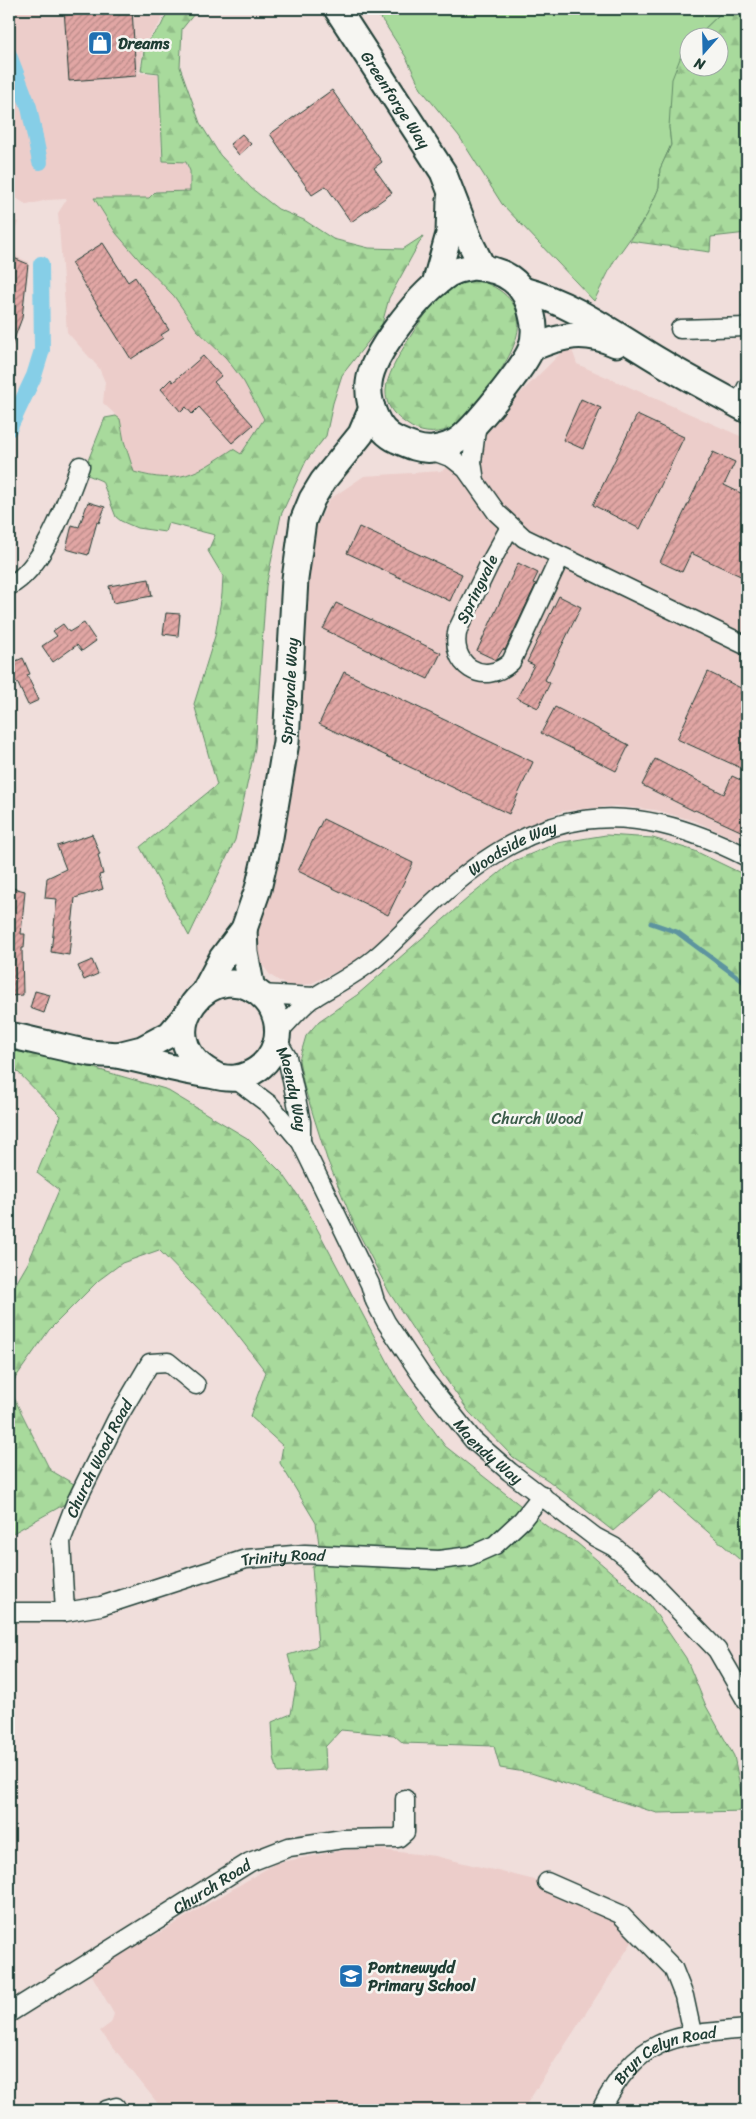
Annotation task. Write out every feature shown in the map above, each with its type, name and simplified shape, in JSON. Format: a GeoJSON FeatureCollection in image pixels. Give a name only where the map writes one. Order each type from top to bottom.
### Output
{"type":"FeatureCollection","features":[{"type":"Feature","properties":{"kind":"street","name":"Greenforge Way"},"geometry":{"type":"LineString","coordinates":[[336,9],[443,172],[471,244],[483,268]]}},
{"type":"Feature","properties":{"kind":"street","name":"Greenforge Way"},"geometry":{"type":"LineString","coordinates":[[435,284],[449,234],[450,191]]}},
{"type":"Feature","properties":{"kind":"street","name":"Greenforge Way"},"geometry":{"type":"LineString","coordinates":[[464,268],[483,268],[508,276],[523,290],[530,304],[534,321],[534,335],[532,348],[527,359],[477,422],[460,439],[431,450],[406,444],[391,437],[378,425],[369,396],[369,381],[374,362],[396,329],[435,284],[452,272],[464,268]]}},
{"type":"Feature","properties":{"kind":"street","name":"Greenforge Way"},"geometry":{"type":"LineString","coordinates":[[523,290],[543,295],[600,324],[662,363]]}},
{"type":"Feature","properties":{"kind":"street"},"geometry":{"type":"LineString","coordinates":[[680,329],[747,327]]}},
{"type":"Feature","properties":{"kind":"street","name":"Greenforge Way"},"geometry":{"type":"LineString","coordinates":[[532,348],[560,337],[590,336],[608,340],[745,401]]}},
{"type":"Feature","properties":{"kind":"street","name":"Springvale Way"},"geometry":{"type":"LineString","coordinates":[[204,992],[222,958],[244,929],[258,889],[282,770],[289,692],[295,579],[304,521],[312,499],[323,481],[361,434],[372,408]]}},
{"type":"Feature","properties":{"kind":"street"},"geometry":{"type":"LineString","coordinates":[[476,481],[472,462],[477,422]]}},
{"type":"Feature","properties":{"kind":"street","name":"Springvale Way"},"geometry":{"type":"LineString","coordinates":[[340,462],[355,454],[379,447],[406,444]]}},
{"type":"Feature","properties":{"kind":"street"},"geometry":{"type":"LineString","coordinates":[[431,450],[452,458],[466,469],[476,481],[496,513],[524,538],[747,646]]}},
{"type":"Feature","properties":{"kind":"street"},"geometry":{"type":"LineString","coordinates":[[9,586],[21,578],[40,553],[65,505],[80,466]]}},
{"type":"Feature","properties":{"kind":"street","name":"Springvale"},"geometry":{"type":"LineString","coordinates":[[510,527],[481,581],[455,638],[459,657],[474,670],[484,673],[493,672],[504,668],[510,662],[560,557]]}},
{"type":"Feature","properties":{"kind":"street","name":"Woodside Way"},"geometry":{"type":"LineString","coordinates":[[277,1036],[315,997],[375,959],[438,898],[473,870],[504,849],[530,835],[554,826],[579,820],[612,817],[642,819],[697,834],[747,857]]}},
{"type":"Feature","properties":{"kind":"street","name":"Springvale Way"},"geometry":{"type":"LineString","coordinates":[[244,929],[245,952],[256,992]]}},
{"type":"Feature","properties":{"kind":"street"},"geometry":{"type":"LineString","coordinates":[[204,992],[215,986],[228,984],[240,985],[256,992],[315,997]]}},
{"type":"Feature","properties":{"kind":"street","name":"Maendy Way"},"geometry":{"type":"LineString","coordinates":[[116,1055],[142,1049],[170,1034],[186,1015],[193,1002],[204,992]]}},
{"type":"Feature","properties":{"kind":"street","name":"Maendy Way"},"geometry":{"type":"LineString","coordinates":[[9,1035],[92,1053],[116,1055],[185,1072],[226,1077],[249,1075],[259,1069],[273,1051],[277,1036],[276,1018],[270,1005],[256,992]]}},
{"type":"Feature","properties":{"kind":"street","name":"Maendy Way"},"geometry":{"type":"LineString","coordinates":[[186,1015],[183,1030],[185,1045],[192,1059],[203,1070],[226,1077],[270,1105],[301,1142],[370,1284],[375,1302],[386,1322],[422,1376],[473,1440],[510,1472],[595,1537],[614,1547],[633,1563],[717,1650],[747,1702]]}},
{"type":"Feature","properties":{"kind":"street","name":"Maendy Way"},"geometry":{"type":"LineString","coordinates":[[277,1036],[287,1057],[301,1122],[301,1142]]}},
{"type":"Feature","properties":{"kind":"street","name":"Church Wood Road"},"geometry":{"type":"LineString","coordinates":[[65,1612],[61,1542],[76,1502],[117,1419],[150,1363],[168,1362],[196,1385]]}},
{"type":"Feature","properties":{"kind":"street","name":"Trinity Road"},"geometry":{"type":"LineString","coordinates":[[9,1612],[65,1612],[101,1606],[246,1559],[306,1554],[438,1560],[470,1556],[495,1546],[522,1520],[542,1495]]}},
{"type":"Feature","properties":{"kind":"street","name":"Church Road"},"geometry":{"type":"LineString","coordinates":[[9,2013],[250,1862],[290,1846],[343,1839],[398,1838],[405,1832],[405,1799]]}},
{"type":"Feature","properties":{"kind":"street"},"geometry":{"type":"LineString","coordinates":[[547,1882],[620,1914],[673,1968],[684,1996],[692,2033]]}},
{"type":"Feature","properties":{"kind":"street","name":"Bryn Celyn Road"},"geometry":{"type":"LineString","coordinates":[[601,2110],[633,2061],[660,2042],[692,2033],[747,2028]]}},
{"type":"Feature","properties":{"kind":"shaded area"},"geometry":{"type":"Polygon","coordinates":[[[9,9],[166,9],[159,25],[143,45],[139,73],[158,74],[162,161],[185,162],[189,170],[190,191],[155,191],[148,198],[94,199],[116,233],[174,296],[197,330],[226,358],[244,382],[264,419],[241,454],[233,449],[204,469],[182,477],[154,477],[134,472],[124,441],[120,419],[103,403],[105,382],[99,368],[67,332],[58,213],[67,199],[47,200],[27,205],[13,196],[10,186],[9,218],[9,9]]]}},
{"type":"Feature","properties":{"kind":"shaded area"},"geometry":{"type":"Polygon","coordinates":[[[9,218],[18,222],[13,236],[17,257],[29,262],[22,318],[9,358],[9,218]]]}},
{"type":"Feature","properties":{"kind":"shaded area"},"geometry":{"type":"Polygon","coordinates":[[[570,344],[577,364],[747,439],[747,844],[695,821],[656,810],[615,806],[563,811],[537,821],[494,844],[440,886],[390,933],[348,966],[310,984],[293,986],[284,984],[270,975],[261,963],[257,955],[255,936],[302,733],[302,605],[309,541],[330,499],[364,476],[442,471],[570,344]]]}},
{"type":"Feature","properties":{"kind":"shaded area","name":"Pontnewydd Primary School"},"geometry":{"type":"Polygon","coordinates":[[[372,1849],[435,1856],[539,1881],[618,1916],[634,1939],[524,2108],[522,2110],[163,2110],[100,2031],[111,2023],[114,2014],[89,1970],[154,1936],[276,1863],[344,1850],[372,1849]]]}},
{"type":"Feature","properties":{"kind":"green space"},"geometry":{"type":"Polygon","coordinates":[[[169,9],[198,9],[182,29],[180,67],[200,123],[220,155],[251,188],[278,209],[304,220],[333,239],[369,248],[403,249],[423,236],[389,298],[382,324],[342,375],[333,403],[326,436],[306,461],[281,515],[266,586],[255,748],[235,840],[189,936],[140,847],[217,785],[194,704],[215,636],[222,594],[223,576],[208,551],[215,535],[168,523],[165,532],[137,528],[121,521],[116,517],[102,481],[83,473],[105,418],[116,416],[120,419],[124,441],[134,472],[163,477],[187,475],[197,471],[233,449],[241,454],[264,419],[244,382],[226,358],[197,330],[174,296],[116,233],[94,198],[149,198],[155,192],[190,191],[190,171],[186,162],[163,161],[159,73],[141,71],[145,44],[161,26],[169,9]]]}},
{"type":"Feature","properties":{"kind":"green space"},"geometry":{"type":"Polygon","coordinates":[[[373,9],[730,9],[720,14],[705,28],[678,28],[678,74],[669,127],[671,145],[660,169],[659,188],[647,215],[614,261],[594,301],[502,204],[459,136],[421,89],[406,57],[373,9]]]}},
{"type":"Feature","properties":{"kind":"green space"},"geometry":{"type":"Polygon","coordinates":[[[730,9],[747,9],[747,233],[711,237],[710,252],[630,241],[647,215],[659,188],[660,169],[671,145],[669,127],[672,79],[678,64],[678,78],[728,78],[728,28],[705,28],[720,14],[730,9]]]}},
{"type":"Feature","properties":{"kind":"green space"},"geometry":{"type":"Polygon","coordinates":[[[460,279],[486,283],[499,290],[511,301],[517,314],[518,328],[515,342],[501,370],[464,419],[443,431],[422,431],[399,418],[389,406],[386,396],[388,380],[393,367],[419,323],[445,291],[460,279]]]}},
{"type":"Feature","properties":{"kind":"green space","name":"Church Wood"},"geometry":{"type":"Polygon","coordinates":[[[606,835],[653,838],[695,851],[747,876],[747,1566],[660,1490],[613,1531],[549,1481],[513,1457],[469,1412],[389,1292],[354,1224],[327,1159],[304,1086],[299,1060],[306,1036],[319,1021],[357,995],[468,898],[514,861],[557,843],[606,835]]]}},
{"type":"Feature","properties":{"kind":"green space"},"geometry":{"type":"Polygon","coordinates":[[[10,1050],[83,1065],[165,1089],[247,1138],[283,1174],[304,1204],[398,1381],[445,1446],[549,1528],[577,1543],[650,1605],[686,1658],[706,1706],[734,1756],[745,1811],[657,1813],[531,1773],[500,1768],[494,1746],[403,1743],[394,1735],[341,1730],[325,1747],[326,1770],[278,1773],[274,1757],[272,1722],[291,1714],[296,1686],[288,1655],[318,1646],[312,1567],[318,1563],[319,1544],[316,1523],[280,1463],[283,1446],[250,1416],[266,1372],[222,1315],[159,1250],[122,1263],[99,1280],[49,1330],[9,1387],[9,1314],[14,1287],[28,1263],[59,1190],[37,1173],[61,1116],[9,1063],[10,1050]]]}},
{"type":"Feature","properties":{"kind":"green space"},"geometry":{"type":"Polygon","coordinates":[[[9,1388],[50,1470],[74,1484],[65,1504],[13,1533],[9,1524],[9,1388]]]}},
{"type":"Feature","properties":{"kind":"building","name":"Dreams"},"geometry":{"type":"Polygon","coordinates":[[[64,9],[132,9],[136,76],[69,81],[64,9]]]}},
{"type":"Feature","properties":{"kind":"building"},"geometry":{"type":"Polygon","coordinates":[[[332,90],[382,162],[374,168],[392,193],[351,222],[326,186],[312,195],[270,134],[332,90]]]}},
{"type":"Feature","properties":{"kind":"building"},"geometry":{"type":"Polygon","coordinates":[[[242,134],[251,144],[239,155],[230,144],[242,134]]]}},
{"type":"Feature","properties":{"kind":"building"},"geometry":{"type":"Polygon","coordinates":[[[103,243],[128,282],[135,277],[169,330],[161,335],[163,338],[131,359],[71,263],[103,243]]]}},
{"type":"Feature","properties":{"kind":"building"},"geometry":{"type":"Polygon","coordinates":[[[9,256],[28,264],[22,318],[10,350],[9,256]]]}},
{"type":"Feature","properties":{"kind":"building"},"geometry":{"type":"Polygon","coordinates":[[[203,356],[221,376],[214,382],[253,425],[232,443],[199,407],[192,414],[186,407],[181,412],[161,389],[171,379],[173,382],[203,356]]]}},
{"type":"Feature","properties":{"kind":"building"},"geometry":{"type":"Polygon","coordinates":[[[581,399],[601,408],[583,449],[563,440],[581,399]]]}},
{"type":"Feature","properties":{"kind":"building"},"geometry":{"type":"Polygon","coordinates":[[[637,415],[684,437],[640,529],[593,505],[637,415]]]}},
{"type":"Feature","properties":{"kind":"building"},"geometry":{"type":"Polygon","coordinates":[[[713,452],[735,462],[724,485],[747,496],[747,579],[691,553],[682,572],[660,562],[713,452]]]}},
{"type":"Feature","properties":{"kind":"building"},"geometry":{"type":"Polygon","coordinates":[[[88,502],[105,507],[99,523],[97,522],[88,555],[66,549],[72,525],[79,527],[88,502]]]}},
{"type":"Feature","properties":{"kind":"building"},"geometry":{"type":"Polygon","coordinates":[[[359,527],[462,574],[450,601],[347,553],[359,527]]]}},
{"type":"Feature","properties":{"kind":"building"},"geometry":{"type":"Polygon","coordinates":[[[518,563],[538,573],[533,583],[536,584],[505,650],[503,649],[496,660],[477,651],[518,563]]]}},
{"type":"Feature","properties":{"kind":"building"},"geometry":{"type":"Polygon","coordinates":[[[149,579],[152,596],[113,603],[109,586],[149,579]]]}},
{"type":"Feature","properties":{"kind":"building"},"geometry":{"type":"Polygon","coordinates":[[[559,596],[581,607],[545,680],[550,683],[538,708],[517,698],[534,665],[527,662],[559,596]]]}},
{"type":"Feature","properties":{"kind":"building"},"geometry":{"type":"Polygon","coordinates":[[[336,603],[441,653],[428,679],[323,629],[336,603]]]}},
{"type":"Feature","properties":{"kind":"building"},"geometry":{"type":"Polygon","coordinates":[[[166,613],[180,614],[178,636],[163,634],[166,613]]]}},
{"type":"Feature","properties":{"kind":"building"},"geometry":{"type":"Polygon","coordinates":[[[84,623],[96,641],[82,651],[77,645],[53,662],[42,646],[57,636],[53,631],[63,624],[69,632],[84,623]]]}},
{"type":"Feature","properties":{"kind":"building"},"geometry":{"type":"Polygon","coordinates":[[[23,658],[30,674],[27,675],[39,700],[28,705],[17,682],[9,685],[9,664],[23,658]]]}},
{"type":"Feature","properties":{"kind":"building"},"geometry":{"type":"Polygon","coordinates":[[[344,672],[533,762],[509,814],[319,724],[344,672]]]}},
{"type":"Feature","properties":{"kind":"building"},"geometry":{"type":"Polygon","coordinates":[[[708,672],[747,691],[747,760],[743,769],[677,739],[708,672]]]}},
{"type":"Feature","properties":{"kind":"building"},"geometry":{"type":"Polygon","coordinates":[[[555,707],[629,745],[616,771],[541,733],[555,707]]]}},
{"type":"Feature","properties":{"kind":"building"},"geometry":{"type":"Polygon","coordinates":[[[655,759],[724,794],[732,776],[747,783],[747,834],[694,811],[642,785],[655,759]]]}},
{"type":"Feature","properties":{"kind":"building"},"geometry":{"type":"Polygon","coordinates":[[[323,819],[413,863],[388,915],[298,871],[323,819]]]}},
{"type":"Feature","properties":{"kind":"building"},"geometry":{"type":"Polygon","coordinates":[[[92,834],[100,854],[98,855],[103,874],[99,875],[103,889],[75,898],[69,955],[51,952],[57,899],[45,898],[47,878],[66,869],[57,846],[92,834]]]}},
{"type":"Feature","properties":{"kind":"building"},"geometry":{"type":"Polygon","coordinates":[[[9,887],[25,891],[21,934],[25,934],[24,948],[22,948],[23,995],[9,996],[9,887]]]}},
{"type":"Feature","properties":{"kind":"building"},"geometry":{"type":"Polygon","coordinates":[[[92,960],[98,974],[84,980],[78,966],[92,960]]]}},
{"type":"Feature","properties":{"kind":"building"},"geometry":{"type":"Polygon","coordinates":[[[35,991],[50,995],[44,1013],[30,1008],[35,991]]]}},
{"type":"Feature","properties":{"kind":"waterway"},"geometry":{"type":"LineString","coordinates":[[9,55],[29,107],[40,162]]}},
{"type":"Feature","properties":{"kind":"waterway"},"geometry":{"type":"LineString","coordinates":[[9,429],[34,376],[42,350],[41,264]]}},
{"type":"Feature","properties":{"kind":"waterway"},"geometry":{"type":"LineString","coordinates":[[651,923],[677,932],[747,984]]}},
{"type":"Feature","properties":{"kind":"place","name":"Dreams"},"geometry":{"type":"Point","coordinates":[100,43]}},
{"type":"Feature","properties":{"kind":"place","name":"Pontnewydd Primary School"},"geometry":{"type":"Point","coordinates":[351,1976]}}]}
